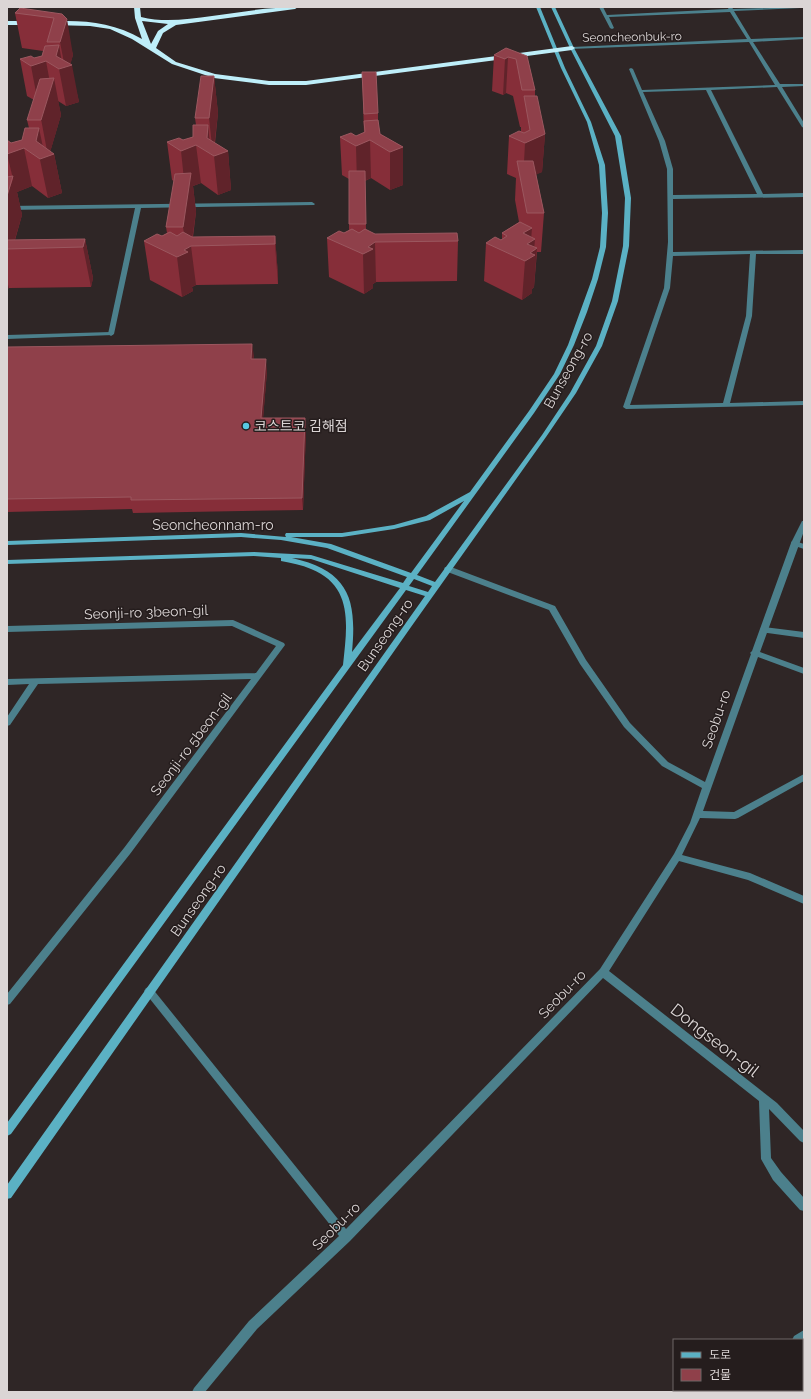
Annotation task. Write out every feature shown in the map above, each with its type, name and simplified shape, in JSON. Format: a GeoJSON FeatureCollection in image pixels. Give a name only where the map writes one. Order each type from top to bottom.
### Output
{"type":"FeatureCollection","features":[{"type":"Feature","properties":{"kind":"highway"},"geometry":{"type":"LineString","coordinates":[[137,7],[138,18],[149,47]]}},
{"type":"Feature","properties":{"kind":"highway"},"geometry":{"type":"LineString","coordinates":[[138,18],[149,21],[177,23],[295,7]]}},
{"type":"Feature","properties":{"kind":"highway"},"geometry":{"type":"LineString","coordinates":[[7,23],[38,23]]}},
{"type":"Feature","properties":{"kind":"highway"},"geometry":{"type":"LineString","coordinates":[[46,23],[93,23],[111,26],[131,35],[174,63],[214,76],[269,83],[306,83],[572,48]]}},
{"type":"Feature","properties":{"kind":"highway"},"geometry":{"type":"LineString","coordinates":[[149,47],[160,32],[177,23]]}},
{"type":"Feature","properties":{"kind":"main road","name":"Bunseong-ro"},"geometry":{"type":"LineString","coordinates":[[7,1131],[532,412],[557,374],[571,345],[595,279],[603,247],[605,213],[602,165],[589,122],[563,68],[538,7]]}},
{"type":"Feature","properties":{"kind":"main road"},"geometry":{"type":"LineString","coordinates":[[553,7],[572,48]]}},
{"type":"Feature","properties":{"kind":"main road","name":"Bunseong-ro"},"geometry":{"type":"LineString","coordinates":[[7,1194],[429,595],[544,436],[572,394],[599,346],[615,301],[626,246],[628,198],[618,136],[572,48]]}},
{"type":"Feature","properties":{"kind":"main road"},"geometry":{"type":"LineString","coordinates":[[241,535],[342,535],[394,527],[428,518],[472,493]]}},
{"type":"Feature","properties":{"kind":"main road","name":"Seoncheonnam-ro"},"geometry":{"type":"LineString","coordinates":[[7,543],[241,535],[281,538],[328,546],[437,585]]}},
{"type":"Feature","properties":{"kind":"main road","name":"Seoncheonnam-ro"},"geometry":{"type":"LineString","coordinates":[[7,562],[254,554],[311,557],[405,586],[429,595]]}},
{"type":"Feature","properties":{"kind":"main road"},"geometry":{"type":"LineString","coordinates":[[271,555],[322,570],[338,583],[349,602],[351,623],[347,666]]}},
{"type":"Feature","properties":{"kind":"street"},"geometry":{"type":"LineString","coordinates":[[601,7],[612,28]]}},
{"type":"Feature","properties":{"kind":"street"},"geometry":{"type":"LineString","coordinates":[[606,16],[800,7]]}},
{"type":"Feature","properties":{"kind":"street"},"geometry":{"type":"LineString","coordinates":[[731,9],[804,127]]}},
{"type":"Feature","properties":{"kind":"street","name":"Seoncheonbuk-ro"},"geometry":{"type":"LineString","coordinates":[[572,48],[591,50],[804,38]]}},
{"type":"Feature","properties":{"kind":"street","name":"Seoncheonbuk-ro"},"geometry":{"type":"LineString","coordinates":[[752,42],[804,42]]}},
{"type":"Feature","properties":{"kind":"street"},"geometry":{"type":"LineString","coordinates":[[631,69],[662,141],[670,169],[670,254],[668,288],[626,407],[804,403]]}},
{"type":"Feature","properties":{"kind":"street"},"geometry":{"type":"LineString","coordinates":[[640,91],[804,85]]}},
{"type":"Feature","properties":{"kind":"street"},"geometry":{"type":"LineString","coordinates":[[708,89],[761,196]]}},
{"type":"Feature","properties":{"kind":"street"},"geometry":{"type":"LineString","coordinates":[[670,197],[804,195]]}},
{"type":"Feature","properties":{"kind":"street"},"geometry":{"type":"LineString","coordinates":[[7,208],[312,204]]}},
{"type":"Feature","properties":{"kind":"street"},"geometry":{"type":"LineString","coordinates":[[7,337],[111,334],[138,207]]}},
{"type":"Feature","properties":{"kind":"street"},"geometry":{"type":"LineString","coordinates":[[670,254],[804,252]]}},
{"type":"Feature","properties":{"kind":"street"},"geometry":{"type":"LineString","coordinates":[[726,405],[749,316],[753,253]]}},
{"type":"Feature","properties":{"kind":"street","name":"Seobu-ro"},"geometry":{"type":"LineString","coordinates":[[198,1392],[253,1325],[346,1237],[603,972],[677,857],[697,814],[754,653],[804,522]]}},
{"type":"Feature","properties":{"kind":"street"},"geometry":{"type":"LineString","coordinates":[[795,543],[804,547]]}},
{"type":"Feature","properties":{"kind":"street"},"geometry":{"type":"LineString","coordinates":[[448,569],[552,608],[583,662],[626,725],[665,764],[707,787]]}},
{"type":"Feature","properties":{"kind":"street","name":"Seonji-ro 3beon-gil"},"geometry":{"type":"LineString","coordinates":[[7,629],[233,623],[281,645],[258,676]]}},
{"type":"Feature","properties":{"kind":"street"},"geometry":{"type":"LineString","coordinates":[[764,630],[804,635]]}},
{"type":"Feature","properties":{"kind":"street"},"geometry":{"type":"LineString","coordinates":[[754,653],[804,671]]}},
{"type":"Feature","properties":{"kind":"street","name":"Seonji-ro 5beon-gil"},"geometry":{"type":"LineString","coordinates":[[7,682],[258,676]]}},
{"type":"Feature","properties":{"kind":"street","name":"Seonji-ro 5beon-gil"},"geometry":{"type":"LineString","coordinates":[[7,1001],[127,851],[258,676]]}},
{"type":"Feature","properties":{"kind":"street"},"geometry":{"type":"LineString","coordinates":[[7,723],[35,682]]}},
{"type":"Feature","properties":{"kind":"street"},"geometry":{"type":"LineString","coordinates":[[697,814],[735,816],[804,777]]}},
{"type":"Feature","properties":{"kind":"street"},"geometry":{"type":"LineString","coordinates":[[677,857],[750,876],[804,900]]}},
{"type":"Feature","properties":{"kind":"street","name":"Dongseon-gil"},"geometry":{"type":"LineString","coordinates":[[603,972],[764,1099],[804,1138]]}},
{"type":"Feature","properties":{"kind":"street"},"geometry":{"type":"LineString","coordinates":[[149,991],[346,1237]]}},
{"type":"Feature","properties":{"kind":"street"},"geometry":{"type":"LineString","coordinates":[[764,1099],[766,1160],[777,1176],[804,1206]]}},
{"type":"Feature","properties":{"kind":"building"},"geometry":{"type":"Polygon","coordinates":[[[20,8],[62,14],[67,19],[60,42],[47,42],[54,18],[15,13],[20,8]]]}},
{"type":"Feature","properties":{"kind":"building"},"geometry":{"type":"Polygon","coordinates":[[[59,45],[56,56],[72,65],[59,69],[46,61],[31,66],[20,59],[31,56],[34,58],[42,56],[45,46],[59,45]]]}},
{"type":"Feature","properties":{"kind":"building"},"geometry":{"type":"Polygon","coordinates":[[[506,48],[527,56],[535,90],[522,90],[516,59],[508,57],[505,59],[494,55],[506,48]]]}},
{"type":"Feature","properties":{"kind":"building"},"geometry":{"type":"Polygon","coordinates":[[[362,72],[376,72],[378,113],[364,114],[362,72]]]}},
{"type":"Feature","properties":{"kind":"building"},"geometry":{"type":"Polygon","coordinates":[[[201,76],[214,76],[209,118],[195,118],[201,76]]]}},
{"type":"Feature","properties":{"kind":"building"},"geometry":{"type":"Polygon","coordinates":[[[54,78],[41,120],[27,120],[40,79],[54,78]]]}},
{"type":"Feature","properties":{"kind":"building"},"geometry":{"type":"Polygon","coordinates":[[[524,96],[537,96],[545,134],[525,143],[509,136],[519,131],[524,133],[530,130],[524,96]]]}},
{"type":"Feature","properties":{"kind":"building"},"geometry":{"type":"Polygon","coordinates":[[[378,120],[380,134],[403,147],[390,152],[370,140],[356,146],[340,137],[351,133],[356,136],[365,132],[364,121],[378,120]]]}},
{"type":"Feature","properties":{"kind":"building"},"geometry":{"type":"Polygon","coordinates":[[[193,125],[208,125],[207,138],[228,151],[214,156],[196,145],[181,151],[167,142],[179,138],[183,140],[193,137],[193,125]]]}},
{"type":"Feature","properties":{"kind":"building"},"geometry":{"type":"Polygon","coordinates":[[[25,128],[39,128],[36,141],[54,154],[40,159],[24,148],[7,154],[7,140],[11,143],[22,140],[25,128]]]}},
{"type":"Feature","properties":{"kind":"building"},"geometry":{"type":"Polygon","coordinates":[[[517,161],[533,161],[544,213],[527,213],[517,161]]]}},
{"type":"Feature","properties":{"kind":"building"},"geometry":{"type":"Polygon","coordinates":[[[349,171],[365,171],[366,224],[349,224],[349,171]]]}},
{"type":"Feature","properties":{"kind":"building"},"geometry":{"type":"Polygon","coordinates":[[[191,173],[183,227],[166,227],[175,174],[191,173]]]}},
{"type":"Feature","properties":{"kind":"building"},"geometry":{"type":"Polygon","coordinates":[[[13,176],[7,196],[7,177],[13,176]]]}},
{"type":"Feature","properties":{"kind":"building"},"geometry":{"type":"Polygon","coordinates":[[[520,222],[532,228],[523,233],[535,239],[527,244],[537,248],[530,253],[535,255],[525,261],[486,243],[495,237],[501,240],[507,236],[502,233],[520,222]]]}},
{"type":"Feature","properties":{"kind":"building"},"geometry":{"type":"Polygon","coordinates":[[[352,229],[359,233],[365,229],[375,234],[457,233],[458,241],[375,242],[368,247],[373,249],[363,254],[327,238],[339,231],[344,233],[352,229]]]}},
{"type":"Feature","properties":{"kind":"building"},"geometry":{"type":"Polygon","coordinates":[[[170,232],[177,236],[183,232],[192,237],[275,236],[275,244],[191,246],[184,250],[188,252],[177,257],[144,241],[157,234],[162,236],[170,232]]]}},
{"type":"Feature","properties":{"kind":"building"},"geometry":{"type":"Polygon","coordinates":[[[85,239],[83,247],[7,249],[7,240],[85,239]]]}},
{"type":"Feature","properties":{"kind":"building"},"geometry":{"type":"Polygon","coordinates":[[[252,344],[251,359],[266,359],[261,418],[305,418],[302,498],[131,500],[131,497],[7,499],[7,347],[252,344]]]}},
{"type":"Feature","properties":{"kind":"place","name":"코스트코 김해점"},"geometry":{"type":"Point","coordinates":[246,426]}}]}
